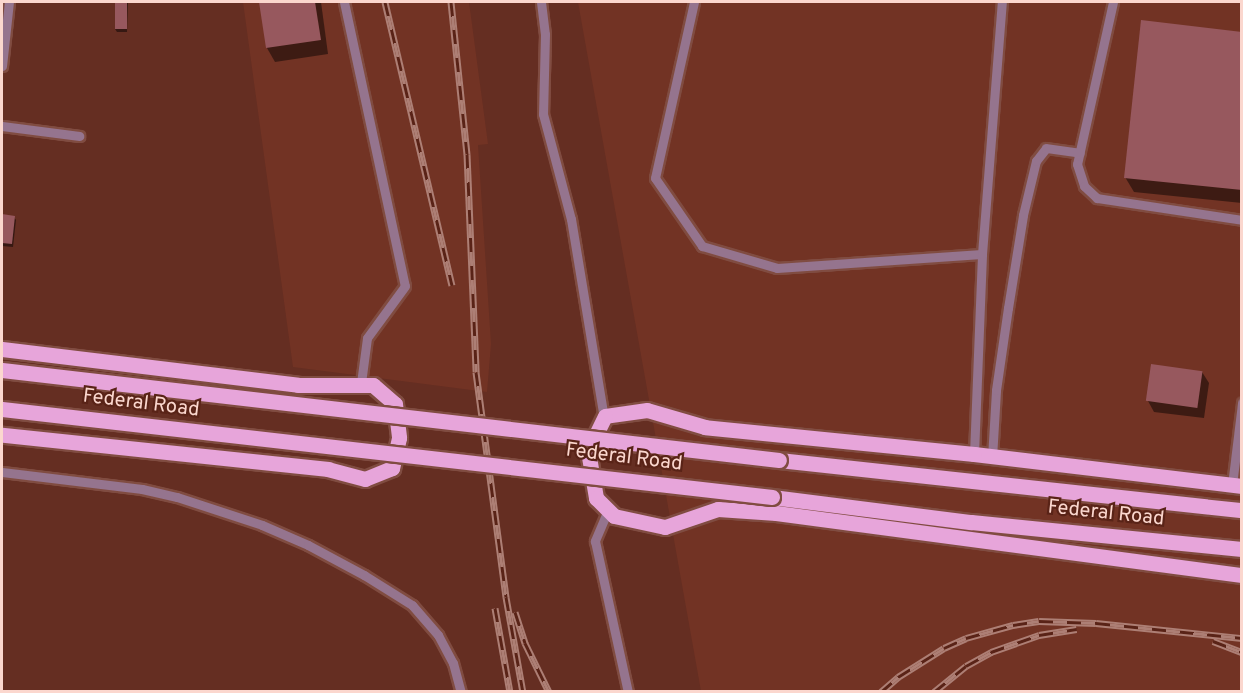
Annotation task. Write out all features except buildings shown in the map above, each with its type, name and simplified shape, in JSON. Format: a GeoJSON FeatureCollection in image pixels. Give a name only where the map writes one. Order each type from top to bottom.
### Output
{"type":"FeatureCollection","features":[{"type":"Feature","properties":{"kind":"main road"},"geometry":{"type":"LineString","coordinates":[[2,349],[298,385],[361,383],[374,385],[394,404],[399,438],[392,468],[365,478],[328,469],[2,435]]}},
{"type":"Feature","properties":{"kind":"main road","name":"Federal Road"},"geometry":{"type":"LineString","coordinates":[[2,370],[779,460],[1242,510]]}},
{"type":"Feature","properties":{"kind":"main road","name":"Federal Road"},"geometry":{"type":"LineString","coordinates":[[2,409],[772,496],[971,522],[1242,549]]}},
{"type":"Feature","properties":{"kind":"main road"},"geometry":{"type":"LineString","coordinates":[[1237,486],[974,454],[705,427],[647,410],[606,416],[588,451],[596,498],[614,516],[665,527],[718,509],[776,513],[1242,575]]}},
{"type":"Feature","properties":{"kind":"lane"},"geometry":{"type":"LineString","coordinates":[[2,66],[9,2]]}},
{"type":"Feature","properties":{"kind":"lane"},"geometry":{"type":"LineString","coordinates":[[344,2],[405,286],[367,338],[361,383]]}},
{"type":"Feature","properties":{"kind":"lane"},"geometry":{"type":"LineString","coordinates":[[542,2],[545,34],[543,114],[571,219],[604,419]]}},
{"type":"Feature","properties":{"kind":"lane"},"geometry":{"type":"LineString","coordinates":[[694,2],[655,178],[702,246],[777,268],[982,254]]}},
{"type":"Feature","properties":{"kind":"lane"},"geometry":{"type":"LineString","coordinates":[[974,454],[982,254],[1002,2]]}},
{"type":"Feature","properties":{"kind":"lane"},"geometry":{"type":"LineString","coordinates":[[1113,2],[1077,164],[1084,186],[1097,198],[1242,220]]}},
{"type":"Feature","properties":{"kind":"lane"},"geometry":{"type":"LineString","coordinates":[[2,126],[79,136]]}},
{"type":"Feature","properties":{"kind":"lane"},"geometry":{"type":"LineString","coordinates":[[992,458],[996,390],[1008,308],[1023,215],[1036,161],[1046,148],[1080,153]]}},
{"type":"Feature","properties":{"kind":"lane"},"geometry":{"type":"LineString","coordinates":[[1237,486],[1242,403]]}},
{"type":"Feature","properties":{"kind":"lane"},"geometry":{"type":"LineString","coordinates":[[2,472],[142,489],[177,497],[262,525],[308,545],[412,604],[438,635],[453,663],[461,692]]}},
{"type":"Feature","properties":{"kind":"lane"},"geometry":{"type":"LineString","coordinates":[[608,510],[595,541],[628,692]]}},
{"type":"Feature","properties":{"kind":"shaded area"},"geometry":{"type":"Polygon","coordinates":[[[243,2],[469,2],[488,144],[478,145],[491,344],[487,392],[293,367],[243,2]]]}},
{"type":"Feature","properties":{"kind":"shaded area"},"geometry":{"type":"Polygon","coordinates":[[[578,2],[1241,2],[1241,691],[701,691],[578,2]]]}},
{"type":"Feature","properties":{"kind":"railway"},"geometry":{"type":"LineString","coordinates":[[385,2],[452,285]]}},
{"type":"Feature","properties":{"kind":"railway"},"geometry":{"type":"LineString","coordinates":[[451,2],[467,154],[476,372],[506,597],[523,692]]}},
{"type":"Feature","properties":{"kind":"railway"},"geometry":{"type":"LineString","coordinates":[[495,608],[510,692]]}},
{"type":"Feature","properties":{"kind":"railway"},"geometry":{"type":"LineString","coordinates":[[515,612],[525,643],[549,692]]}},
{"type":"Feature","properties":{"kind":"railway"},"geometry":{"type":"LineString","coordinates":[[881,692],[898,677],[944,648],[966,638],[1013,625],[1039,621],[1096,623],[1242,638]]}},
{"type":"Feature","properties":{"kind":"railway"},"geometry":{"type":"LineString","coordinates":[[934,692],[966,666],[991,652],[1039,635],[1077,629]]}},
{"type":"Feature","properties":{"kind":"railway"},"geometry":{"type":"LineString","coordinates":[[1213,641],[1242,652]]}}]}
